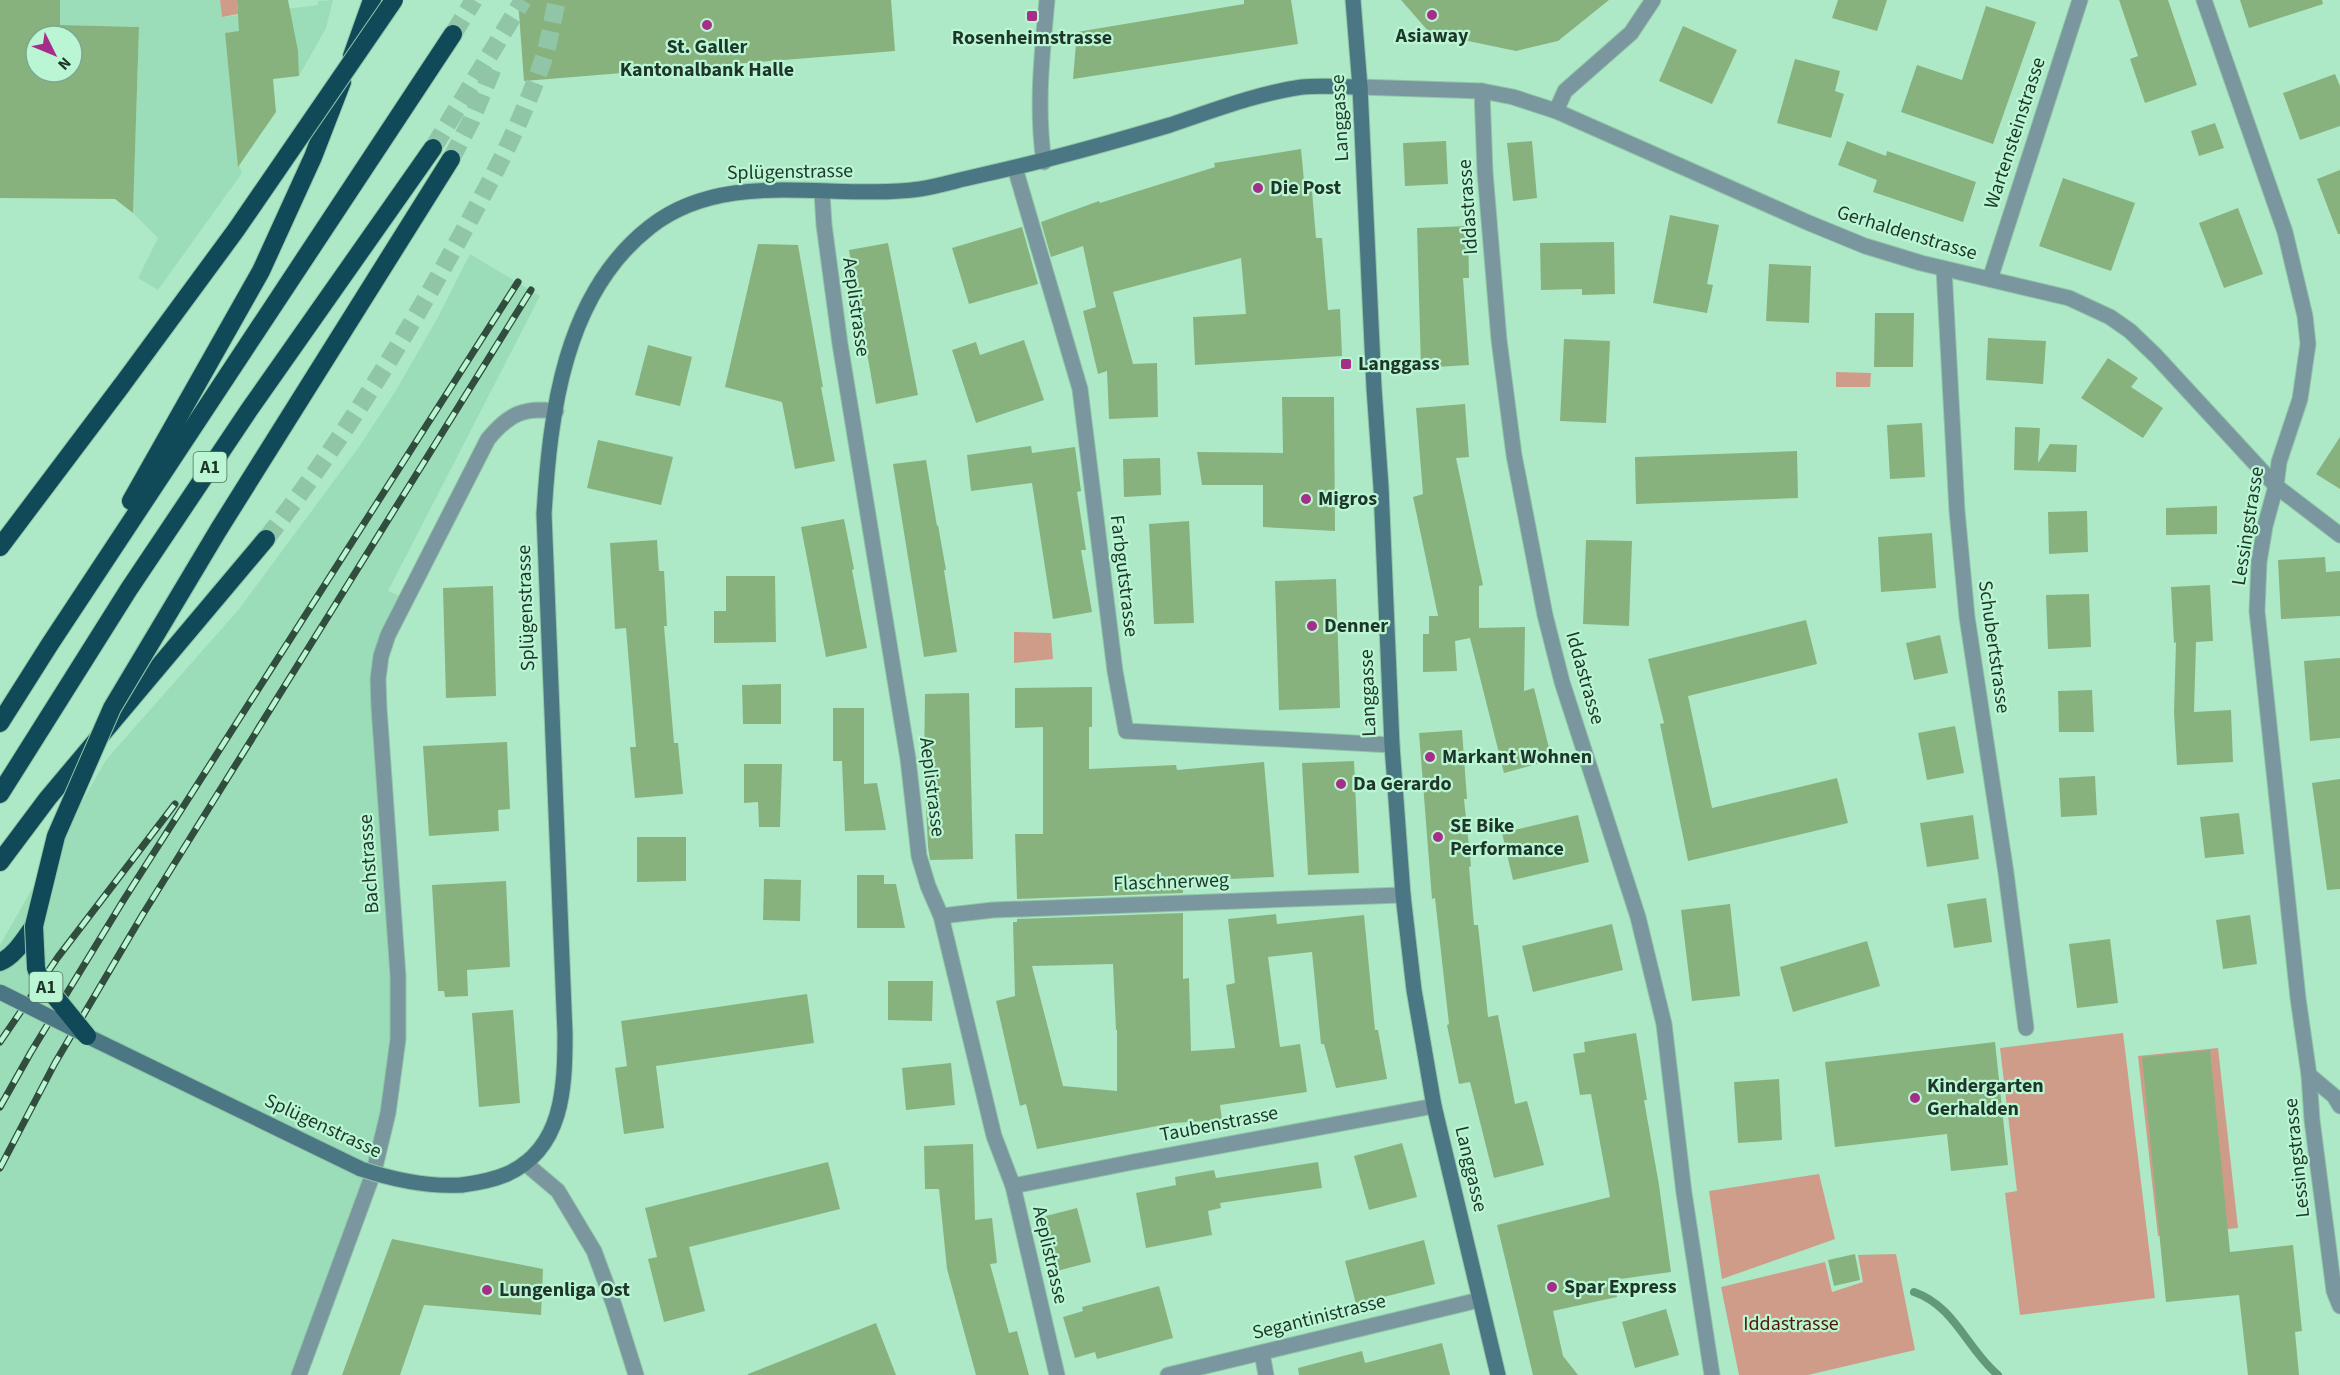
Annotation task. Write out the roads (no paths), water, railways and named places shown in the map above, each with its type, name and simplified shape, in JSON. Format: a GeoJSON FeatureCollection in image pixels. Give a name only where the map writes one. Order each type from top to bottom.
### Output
{"type":"FeatureCollection","features":[{"type":"Feature","properties":{"kind":"highway","name":"A1"},"geometry":{"type":"LineString","coordinates":[[50,644],[261,272],[314,157],[372,0]]}},
{"type":"Feature","properties":{"kind":"highway"},"geometry":{"type":"LineString","coordinates":[[1,546],[236,230],[394,0]]}},
{"type":"Feature","properties":{"kind":"highway","name":"A1"},"geometry":{"type":"LineString","coordinates":[[0,723],[453,34]]}},
{"type":"Feature","properties":{"kind":"highway","name":"A1"},"geometry":{"type":"LineString","coordinates":[[0,794],[129,589],[235,430],[433,148]]}},
{"type":"Feature","properties":{"kind":"highway","name":"A1"},"geometry":{"type":"LineString","coordinates":[[87,1036],[39,977],[34,926],[56,836],[112,708],[219,529],[451,159]]}},
{"type":"Feature","properties":{"kind":"highway"},"geometry":{"type":"LineString","coordinates":[[0,862],[48,798],[266,539]]}},
{"type":"Feature","properties":{"kind":"highway"},"geometry":{"type":"LineString","coordinates":[[0,962],[6,960],[34,926]]}},
{"type":"Feature","properties":{"kind":"main road","name":"Langgasse"},"geometry":{"type":"LineString","coordinates":[[1353,0],[1360,87],[1374,388],[1382,500],[1392,745],[1403,895],[1414,990],[1434,1106],[1498,1375]]}},
{"type":"Feature","properties":{"kind":"main road","name":"Splügenstrasse"},"geometry":{"type":"LineString","coordinates":[[0,992],[361,1169],[409,1182],[443,1186],[462,1185],[507,1174],[525,1163],[538,1152],[556,1121],[564,1075],[565,1034],[544,514],[548,454],[566,362],[590,299],[610,268],[648,228],[671,212],[696,200],[737,191],[822,192],[921,189],[1044,162],[1245,101],[1302,87],[1360,87]]}},
{"type":"Feature","properties":{"kind":"street"},"geometry":{"type":"LineString","coordinates":[[1044,162],[1040,132],[1042,58],[1047,0]]}},
{"type":"Feature","properties":{"kind":"street"},"geometry":{"type":"LineString","coordinates":[[1556,111],[1565,91],[1631,33],[1653,0]]}},
{"type":"Feature","properties":{"kind":"street","name":"Wartensteinstrasse"},"geometry":{"type":"LineString","coordinates":[[1990,279],[2080,0]]}},
{"type":"Feature","properties":{"kind":"street","name":"Lessingstrasse"},"geometry":{"type":"LineString","coordinates":[[2204,0],[2285,232],[2305,316],[2308,344],[2300,399],[2279,462],[2276,486],[2265,526],[2259,562],[2257,611],[2298,998],[2309,1075],[2312,1120],[2334,1291],[2340,1306]]}},
{"type":"Feature","properties":{"kind":"street","name":"Gerhaldenstrasse"},"geometry":{"type":"LineString","coordinates":[[1360,87],[1482,91],[1513,97],[1556,111],[1809,224],[1864,246],[1944,269],[2069,298],[2119,322],[2156,356],[2276,486],[2340,535]]}},
{"type":"Feature","properties":{"kind":"street","name":"Iddastrasse"},"geometry":{"type":"LineString","coordinates":[[1482,91],[1485,172],[1499,340],[1514,455],[1545,615],[1562,682],[1638,917],[1664,1024],[1684,1193],[1712,1375]]}},
{"type":"Feature","properties":{"kind":"street","name":"Farbgutstrasse"},"geometry":{"type":"LineString","coordinates":[[1015,168],[1080,389],[1115,671],[1126,731],[1392,745]]}},
{"type":"Feature","properties":{"kind":"street","name":"Aeplistrasse"},"geometry":{"type":"LineString","coordinates":[[822,192],[824,225],[840,344],[906,749],[919,856],[928,886],[941,916],[994,1136],[1013,1186],[1057,1375]]}},
{"type":"Feature","properties":{"kind":"street","name":"Schubertstrasse"},"geometry":{"type":"LineString","coordinates":[[1944,269],[1956,496],[1967,617],[2006,873],[2026,1028]]}},
{"type":"Feature","properties":{"kind":"street","name":"Bachstrasse"},"geometry":{"type":"LineString","coordinates":[[299,1375],[374,1171],[388,1113],[398,1039],[398,976],[379,708],[378,679],[381,656],[388,634],[405,598],[488,439],[503,422],[513,415],[531,410],[555,411]]}},
{"type":"Feature","properties":{"kind":"street","name":"Flaschnerweg"},"geometry":{"type":"LineString","coordinates":[[941,916],[993,910],[1403,895]]}},
{"type":"Feature","properties":{"kind":"street","name":"Lessingstrasse"},"geometry":{"type":"LineString","coordinates":[[2309,1075],[2334,1096],[2340,1106]]}},
{"type":"Feature","properties":{"kind":"street","name":"Taubenstrasse"},"geometry":{"type":"LineString","coordinates":[[1013,1186],[1145,1159],[1434,1106]]}},
{"type":"Feature","properties":{"kind":"street"},"geometry":{"type":"LineString","coordinates":[[525,1163],[558,1191],[594,1251],[636,1375]]}},
{"type":"Feature","properties":{"kind":"street","name":"Segantinistrasse"},"geometry":{"type":"LineString","coordinates":[[1168,1375],[1479,1300]]}},
{"type":"Feature","properties":{"kind":"street"},"geometry":{"type":"LineString","coordinates":[[1262,1353],[1266,1375]]}},
{"type":"Feature","properties":{"kind":"waterway"},"geometry":{"type":"LineString","coordinates":[[1914,1292],[1940,1307],[1987,1365],[1998,1375]]}},
{"type":"Feature","properties":{"kind":"tunnel"},"geometry":{"type":"LineString","coordinates":[[453,34],[474,0]]}},
{"type":"Feature","properties":{"kind":"tunnel"},"geometry":{"type":"LineString","coordinates":[[433,148],[523,0]]}},
{"type":"Feature","properties":{"kind":"tunnel"},"geometry":{"type":"LineString","coordinates":[[266,539],[314,474],[381,374],[470,220],[531,93],[546,50],[557,0]]}},
{"type":"Feature","properties":{"kind":"tunnel"},"geometry":{"type":"LineString","coordinates":[[451,159],[471,121],[495,63]]}},
{"type":"Feature","properties":{"kind":"railway"},"geometry":{"type":"LineString","coordinates":[[0,1107],[123,901],[518,282]]}},
{"type":"Feature","properties":{"kind":"railway"},"geometry":{"type":"LineString","coordinates":[[0,1168],[55,1063],[143,914],[531,290]]}},
{"type":"Feature","properties":{"kind":"railway"},"geometry":{"type":"LineString","coordinates":[[0,1042],[58,957],[175,804]]}},
{"type":"Feature","properties":{"kind":"place","name":"Asiaway"},"geometry":{"type":"Point","coordinates":[1432,15]}},
{"type":"Feature","properties":{"kind":"place","name":"Rosenheimstrasse"},"geometry":{"type":"Point","coordinates":[1032,16]}},
{"type":"Feature","properties":{"kind":"place","name":"St. Galler Kantonalbank Halle"},"geometry":{"type":"Point","coordinates":[707,25]}},
{"type":"Feature","properties":{"kind":"place","name":"Die Post"},"geometry":{"type":"Point","coordinates":[1258,188]}},
{"type":"Feature","properties":{"kind":"place","name":"Langgass"},"geometry":{"type":"Point","coordinates":[1346,364]}},
{"type":"Feature","properties":{"kind":"place","name":"Migros"},"geometry":{"type":"Point","coordinates":[1306,499]}},
{"type":"Feature","properties":{"kind":"place","name":"Denner"},"geometry":{"type":"Point","coordinates":[1312,626]}},
{"type":"Feature","properties":{"kind":"place","name":"Markant Wohnen"},"geometry":{"type":"Point","coordinates":[1430,757]}},
{"type":"Feature","properties":{"kind":"place","name":"Da Gerardo"},"geometry":{"type":"Point","coordinates":[1341,784]}},
{"type":"Feature","properties":{"kind":"place","name":"SE Bike Performance"},"geometry":{"type":"Point","coordinates":[1438,837]}},
{"type":"Feature","properties":{"kind":"place","name":"Kindergarten Gerhalden"},"geometry":{"type":"Point","coordinates":[1915,1098]}},
{"type":"Feature","properties":{"kind":"place","name":"Spar Express"},"geometry":{"type":"Point","coordinates":[1552,1287]}},
{"type":"Feature","properties":{"kind":"place","name":"Lungenliga Ost"},"geometry":{"type":"Point","coordinates":[487,1290]}}]}
